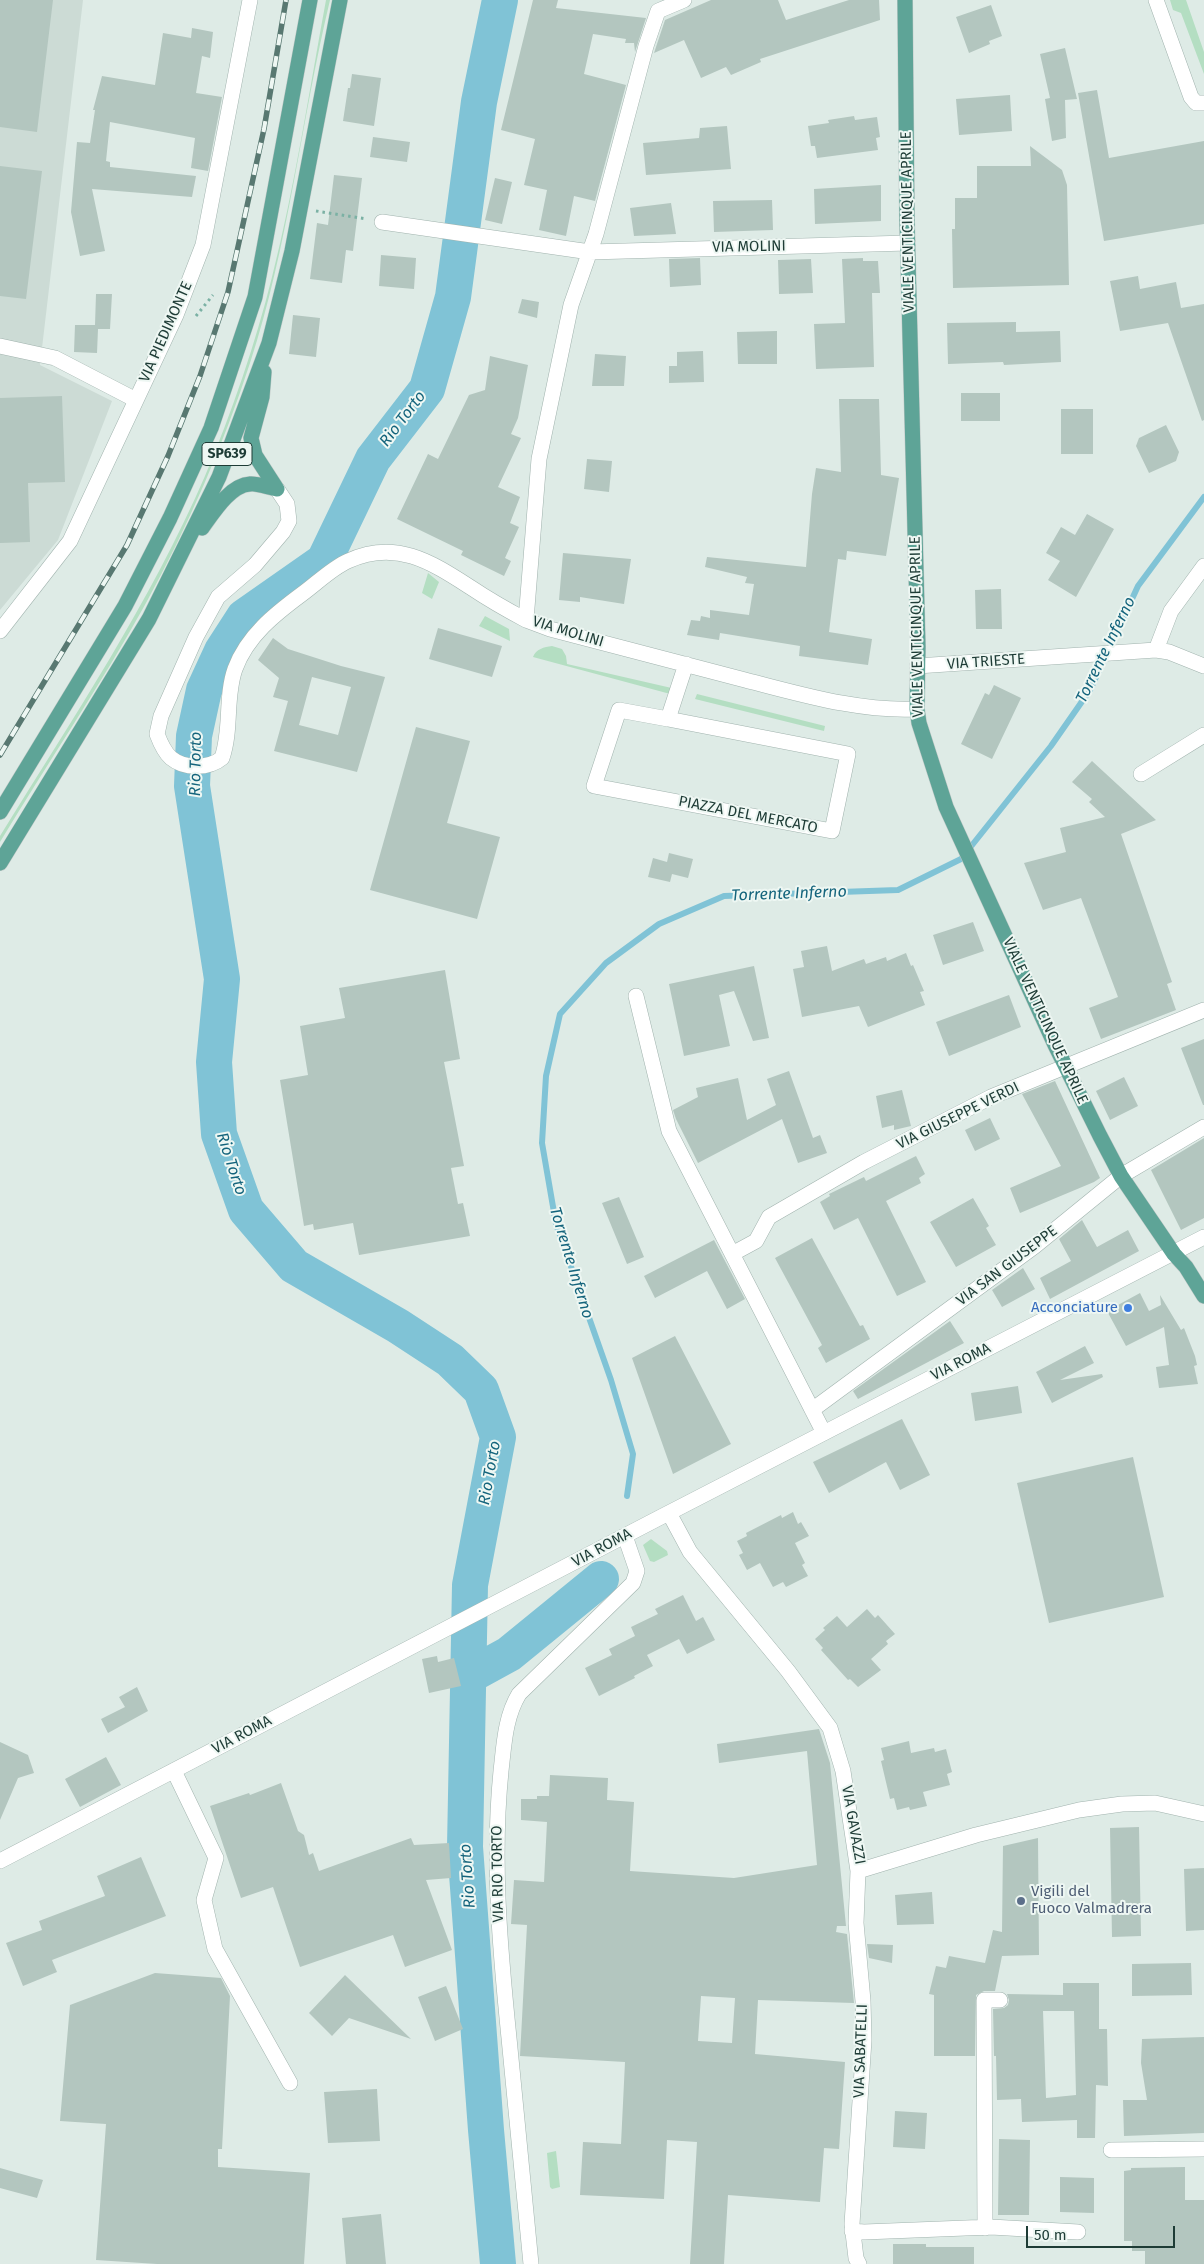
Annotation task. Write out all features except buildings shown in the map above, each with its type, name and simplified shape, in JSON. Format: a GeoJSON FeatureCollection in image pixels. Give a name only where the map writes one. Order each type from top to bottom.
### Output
{"type":"FeatureCollection","features":[{"type":"Feature","properties":{"kind":"main road","name":"SP639"},"geometry":{"type":"LineString","coordinates":[[0,812],[125,606],[170,518],[211,428],[255,297],[310,0]]}},
{"type":"Feature","properties":{"kind":"main road","name":"SP639"},"geometry":{"type":"LineString","coordinates":[[0,863],[149,619],[219,477],[266,353],[292,251],[340,0]]}},
{"type":"Feature","properties":{"kind":"main road","name":"VIALE VENTICINQUE APRILE"},"geometry":{"type":"LineString","coordinates":[[905,0],[908,243],[918,666],[917,709],[919,723],[946,807],[1066,1066],[1122,1176],[1204,1296]]}},
{"type":"Feature","properties":{"kind":"main road"},"geometry":{"type":"LineString","coordinates":[[266,353],[262,397],[251,438],[255,455],[277,488]]}},
{"type":"Feature","properties":{"kind":"main road"},"geometry":{"type":"LineString","coordinates":[[182,553],[220,503],[233,491],[250,483],[277,488]]}},
{"type":"Feature","properties":{"kind":"street","name":"VIA PIEDIMONTE"},"geometry":{"type":"LineString","coordinates":[[0,631],[70,541],[176,315],[203,245],[250,0]]}},
{"type":"Feature","properties":{"kind":"street","name":"VIA MOLINI"},"geometry":{"type":"LineString","coordinates":[[684,0],[658,11],[646,46],[590,252],[571,305],[539,459],[526,620],[550,629],[809,696],[871,708],[891,710],[917,709]]}},
{"type":"Feature","properties":{"kind":"street"},"geometry":{"type":"LineString","coordinates":[[1156,0],[1191,97],[1196,103],[1204,103]]}},
{"type":"Feature","properties":{"kind":"street","name":"VIA MOLINI"},"geometry":{"type":"LineString","coordinates":[[382,222],[590,252],[908,243]]}},
{"type":"Feature","properties":{"kind":"street"},"geometry":{"type":"LineString","coordinates":[[0,346],[55,358],[136,400]]}},
{"type":"Feature","properties":{"kind":"street"},"geometry":{"type":"LineString","coordinates":[[277,488],[287,504],[289,521],[283,532],[255,565],[218,597],[196,637],[161,716],[157,734],[170,757],[180,763],[208,766],[222,758],[226,745],[234,670],[246,646],[275,614],[346,561],[370,553],[393,552],[416,556],[433,564],[499,606],[526,620]]}},
{"type":"Feature","properties":{"kind":"street"},"geometry":{"type":"LineString","coordinates":[[1204,566],[1170,611],[1156,650],[1169,652],[1204,666]]}},
{"type":"Feature","properties":{"kind":"street","name":"VIA TRIESTE"},"geometry":{"type":"LineString","coordinates":[[918,666],[1156,650]]}},
{"type":"Feature","properties":{"kind":"street"},"geometry":{"type":"LineString","coordinates":[[668,720],[686,664]]}},
{"type":"Feature","properties":{"kind":"street","name":"PIAZZA DEL MERCATO"},"geometry":{"type":"LineString","coordinates":[[619,710],[668,720],[848,754],[832,831],[594,786],[619,710]]}},
{"type":"Feature","properties":{"kind":"street"},"geometry":{"type":"LineString","coordinates":[[1141,774],[1204,735]]}},
{"type":"Feature","properties":{"kind":"street"},"geometry":{"type":"LineString","coordinates":[[636,996],[669,1131],[824,1434]]}},
{"type":"Feature","properties":{"kind":"street","name":"VIA GIUSEPPE VERDI"},"geometry":{"type":"LineString","coordinates":[[732,1254],[756,1241],[768,1217],[864,1162],[991,1097],[1204,1010]]}},
{"type":"Feature","properties":{"kind":"street","name":"VIA SAN GIUSEPPE"},"geometry":{"type":"LineString","coordinates":[[812,1410],[1035,1246],[1122,1176],[1204,1127]]}},
{"type":"Feature","properties":{"kind":"street","name":"VIA ROMA"},"geometry":{"type":"LineString","coordinates":[[0,1861],[1204,1237]]}},
{"type":"Feature","properties":{"kind":"street","name":"VIA GAVAZZI"},"geometry":{"type":"LineString","coordinates":[[669,1513],[690,1552],[788,1671],[830,1728],[844,1771],[858,1871],[976,1835],[1079,1810],[1155,1802],[1204,1814]]}},
{"type":"Feature","properties":{"kind":"street","name":"VIA RIO TORTO"},"geometry":{"type":"LineString","coordinates":[[531,2264],[500,1941],[496,1836],[503,1751],[508,1722],[519,1694],[633,1583],[637,1571],[625,1536]]}},
{"type":"Feature","properties":{"kind":"street"},"geometry":{"type":"LineString","coordinates":[[174,1771],[216,1858],[204,1900],[215,1948],[290,2083]]}},
{"type":"Feature","properties":{"kind":"street","name":"VIA SABATELLI"},"geometry":{"type":"LineString","coordinates":[[858,1871],[856,1923],[863,2001],[864,2040],[852,2231],[856,2258],[859,2264]]}},
{"type":"Feature","properties":{"kind":"street"},"geometry":{"type":"LineString","coordinates":[[985,2228],[984,2000],[1000,2000]]}},
{"type":"Feature","properties":{"kind":"street"},"geometry":{"type":"LineString","coordinates":[[1111,2150],[1204,2149]]}},
{"type":"Feature","properties":{"kind":"street"},"geometry":{"type":"LineString","coordinates":[[852,2231],[985,2228],[1078,2232]]}},
{"type":"Feature","properties":{"kind":"path"},"geometry":{"type":"LineString","coordinates":[[315,211],[382,222]]}},
{"type":"Feature","properties":{"kind":"shaded area"},"geometry":{"type":"Polygon","coordinates":[[[0,0],[83,0],[40,365],[112,401],[58,540],[0,610],[0,0]]]}},
{"type":"Feature","properties":{"kind":"green space"},"geometry":{"type":"Polygon","coordinates":[[[326,0],[330,0],[285,228],[275,273],[250,363],[228,425],[204,485],[146,603],[111,664],[0,842],[0,836],[109,659],[160,569],[205,476],[224,427],[258,328],[272,277],[295,174],[326,0]]]}},
{"type":"Feature","properties":{"kind":"green space"},"geometry":{"type":"Polygon","coordinates":[[[1170,0],[1186,0],[1204,52],[1204,74],[1181,13],[1173,10],[1170,0]]]}},
{"type":"Feature","properties":{"kind":"green space"},"geometry":{"type":"Polygon","coordinates":[[[428,573],[439,582],[432,599],[422,593],[428,573]]]}},
{"type":"Feature","properties":{"kind":"green space"},"geometry":{"type":"Polygon","coordinates":[[[485,616],[509,629],[510,641],[479,626],[485,616]]]}},
{"type":"Feature","properties":{"kind":"green space"},"geometry":{"type":"Polygon","coordinates":[[[552,646],[562,649],[566,656],[567,664],[676,689],[674,695],[533,657],[541,649],[552,646]]]}},
{"type":"Feature","properties":{"kind":"green space"},"geometry":{"type":"Polygon","coordinates":[[[697,694],[825,726],[824,731],[695,699],[697,694]]]}},
{"type":"Feature","properties":{"kind":"green space"},"geometry":{"type":"Polygon","coordinates":[[[651,1539],[667,1551],[668,1555],[654,1562],[650,1561],[643,1545],[651,1539]]]}},
{"type":"Feature","properties":{"kind":"green space"},"geometry":{"type":"Polygon","coordinates":[[[556,2151],[560,2187],[552,2189],[550,2187],[547,2153],[556,2151]]]}},
{"type":"Feature","properties":{"kind":"waterway","name":"Rio Torto"},"geometry":{"type":"LineString","coordinates":[[498,2264],[465,1847],[470,1585],[498,1437],[481,1390],[450,1360],[398,1326],[294,1266],[246,1210],[219,1134],[214,1062],[222,979],[192,786],[194,736],[204,690],[222,651],[244,617],[324,561],[373,459],[427,389],[453,297],[479,102],[500,0]]}},
{"type":"Feature","properties":{"kind":"waterway","name":"Torrente Inferno"},"geometry":{"type":"LineString","coordinates":[[627,1496],[633,1454],[611,1380],[556,1224],[542,1143],[546,1076],[560,1014],[606,963],[659,924],[724,896],[898,890],[961,859],[1051,746],[1090,690],[1138,586],[1204,497]]}},
{"type":"Feature","properties":{"kind":"waterway","name":"Torrente Inferno"},"geometry":{"type":"LineString","coordinates":[[467,1677],[509,1654],[601,1579]]}},
{"type":"Feature","properties":{"kind":"railway"},"geometry":{"type":"LineString","coordinates":[[0,755],[127,545],[168,456],[200,376],[228,292],[264,129],[286,0]]}},
{"type":"Feature","properties":{"kind":"place","name":"Acconciature"},"geometry":{"type":"Point","coordinates":[1128,1308]}},
{"type":"Feature","properties":{"kind":"place","name":"Vigili del Fuoco Valmadrera"},"geometry":{"type":"Point","coordinates":[1021,1901]}}]}
